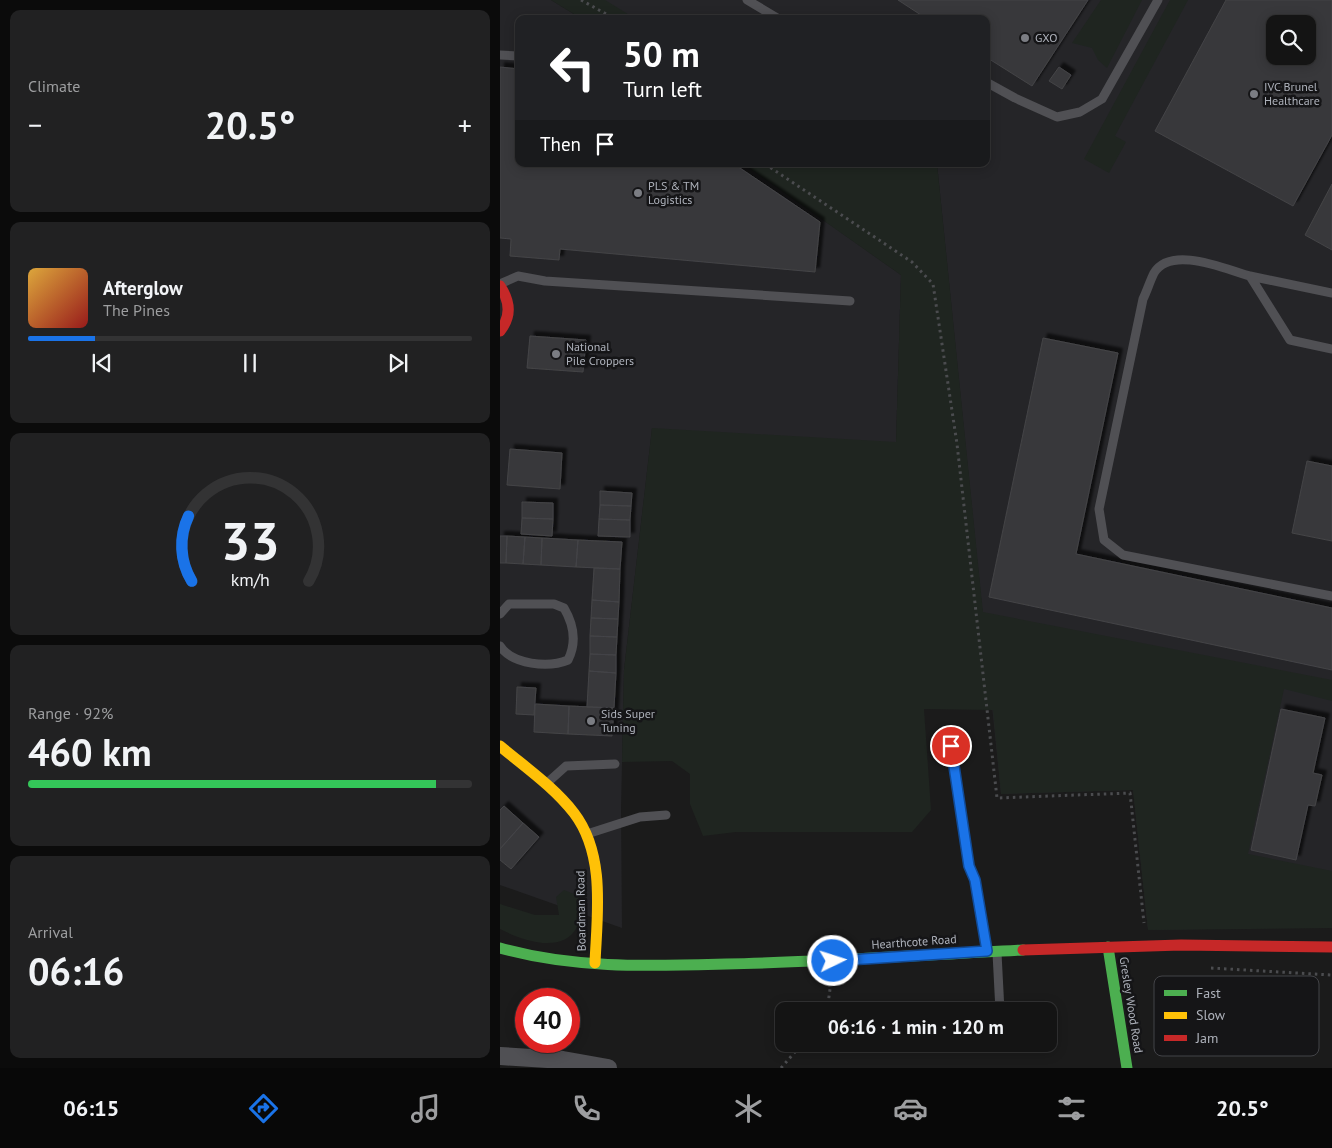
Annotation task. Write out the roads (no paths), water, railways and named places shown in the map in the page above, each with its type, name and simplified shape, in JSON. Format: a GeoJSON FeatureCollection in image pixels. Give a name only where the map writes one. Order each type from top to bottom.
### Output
{"type":"FeatureCollection","features":[{"type":"Feature","properties":{"kind":"street"},"geometry":{"type":"LineString","coordinates":[[500,285],[506,294],[509,305],[508,317],[500,331]]}},
{"type":"Feature","properties":{"kind":"street","name":"Boardman Road"},"geometry":{"type":"LineString","coordinates":[[500,746],[544,784],[580,821],[586,834],[593,860],[596,884],[595,963]]}},
{"type":"Feature","properties":{"kind":"street","name":"Hearthcote Road"},"geometry":{"type":"LineString","coordinates":[[500,948],[535,957],[625,966],[833,961],[992,951],[1108,947],[1270,944],[1332,947]]}},
{"type":"Feature","properties":{"kind":"street","name":"Gresley Wood Road"},"geometry":{"type":"LineString","coordinates":[[1108,947],[1127,1068]]}},
{"type":"Feature","properties":{"kind":"street"},"geometry":{"type":"LineString","coordinates":[[500,1056],[608,1068]]}},
{"type":"Feature","properties":{"kind":"lane"},"geometry":{"type":"LineString","coordinates":[[747,0],[772,15]]}},
{"type":"Feature","properties":{"kind":"lane"},"geometry":{"type":"LineString","coordinates":[[990,84],[1014,98],[1057,117],[1080,112],[1102,99],[1158,0]]}},
{"type":"Feature","properties":{"kind":"lane"},"geometry":{"type":"LineString","coordinates":[[500,55],[515,56]]}},
{"type":"Feature","properties":{"kind":"lane"},"geometry":{"type":"LineString","coordinates":[[1332,293],[1250,276],[1195,261],[1175,260],[1164,263],[1154,272],[1143,299],[1099,509],[1104,540],[1123,555],[1332,596]]}},
{"type":"Feature","properties":{"kind":"lane"},"geometry":{"type":"LineString","coordinates":[[500,285],[518,276],[545,281],[850,301]]}},
{"type":"Feature","properties":{"kind":"lane"},"geometry":{"type":"LineString","coordinates":[[1250,276],[1290,340],[1332,349]]}},
{"type":"Feature","properties":{"kind":"lane"},"geometry":{"type":"LineString","coordinates":[[500,614],[509,604],[554,604],[564,608],[572,621],[574,647],[568,660],[558,664],[520,660],[505,654],[500,646]]}},
{"type":"Feature","properties":{"kind":"lane"},"geometry":{"type":"LineString","coordinates":[[951,746],[969,866],[975,880],[992,951],[999,1002]]}},
{"type":"Feature","properties":{"kind":"lane"},"geometry":{"type":"LineString","coordinates":[[544,784],[566,766],[615,764]]}},
{"type":"Feature","properties":{"kind":"lane"},"geometry":{"type":"LineString","coordinates":[[586,834],[640,817],[666,815]]}},
{"type":"Feature","properties":{"kind":"place","name":"GXO"},"geometry":{"type":"Point","coordinates":[1025,38]}},
{"type":"Feature","properties":{"kind":"place","name":"IVC Brunel Healthcare"},"geometry":{"type":"Point","coordinates":[1254,94]}},
{"type":"Feature","properties":{"kind":"place","name":"PLS & TM Logistics"},"geometry":{"type":"Point","coordinates":[638,193]}},
{"type":"Feature","properties":{"kind":"place","name":"National Pile Croppers"},"geometry":{"type":"Point","coordinates":[556,354]}},
{"type":"Feature","properties":{"kind":"place","name":"Sids Super Tuning"},"geometry":{"type":"Point","coordinates":[591,721]}}]}
